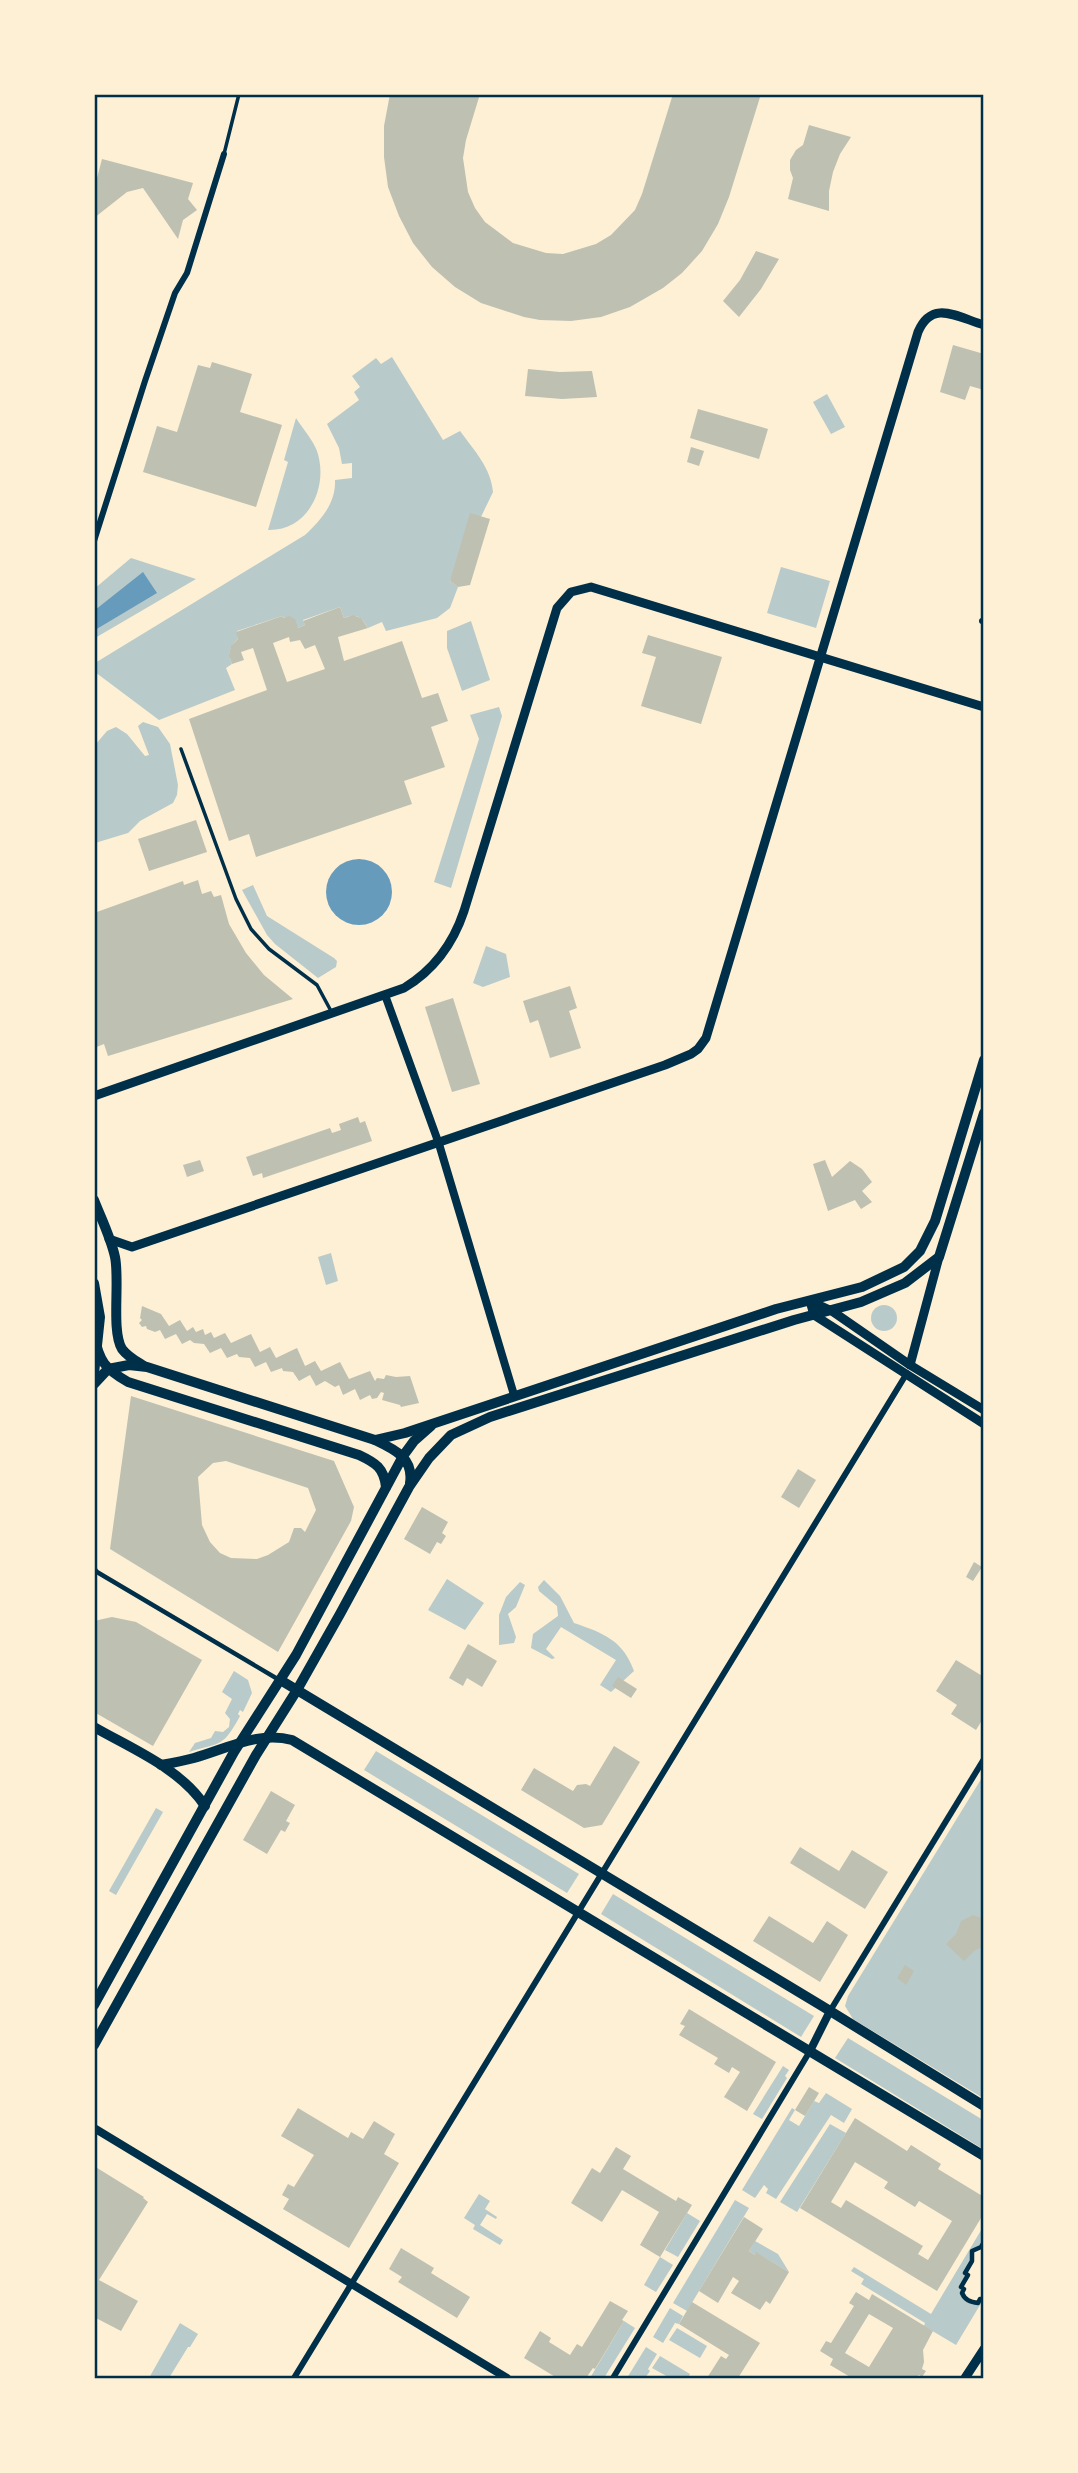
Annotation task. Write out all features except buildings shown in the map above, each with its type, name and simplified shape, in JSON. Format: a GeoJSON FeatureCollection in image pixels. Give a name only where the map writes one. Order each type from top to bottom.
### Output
{"type":"FeatureCollection","features":[{"type":"Feature","properties":{"kind":"main road"},"geometry":{"type":"LineString","coordinates":[[110,1239],[132,1247],[439,1144],[678,1060],[698,1049],[706,1038],[918,332],[929,314],[939,312],[984,325]]}},
{"type":"Feature","properties":{"kind":"main road"},"geometry":{"type":"LineString","coordinates":[[94,1096],[404,988],[439,959],[458,928],[557,608],[571,592],[591,587],[984,707]]}},
{"type":"Feature","properties":{"kind":"main road"},"geometry":{"type":"LineString","coordinates":[[375,1440],[405,1433],[514,1395],[862,1287],[904,1267],[920,1251],[935,1221],[984,1060]]}},
{"type":"Feature","properties":{"kind":"main road"},"geometry":{"type":"LineString","coordinates":[[910,1365],[939,1257],[984,1113]]}},
{"type":"Feature","properties":{"kind":"main road"},"geometry":{"type":"LineString","coordinates":[[94,1200],[110,1239],[116,1264],[117,1335],[128,1356],[147,1367]]}},
{"type":"Feature","properties":{"kind":"main road"},"geometry":{"type":"LineString","coordinates":[[94,2045],[410,1487],[441,1445],[466,1427],[861,1302],[905,1283],[939,1257]]}},
{"type":"Feature","properties":{"kind":"main road"},"geometry":{"type":"LineString","coordinates":[[94,1283],[100,1317],[94,1374]]}},
{"type":"Feature","properties":{"kind":"main road"},"geometry":{"type":"LineString","coordinates":[[810,1301],[832,1311],[910,1365],[984,1410]]}},
{"type":"Feature","properties":{"kind":"main road"},"geometry":{"type":"LineString","coordinates":[[810,1301],[814,1315],[984,1424]]}},
{"type":"Feature","properties":{"kind":"main road"},"geometry":{"type":"LineString","coordinates":[[94,1335],[97,1352],[108,1368],[128,1382],[359,1455],[377,1464],[383,1471],[386,1489]]}},
{"type":"Feature","properties":{"kind":"main road"},"geometry":{"type":"LineString","coordinates":[[94,1384],[108,1368],[129,1365],[147,1367],[375,1440],[403,1456],[410,1471],[410,1487]]}},
{"type":"Feature","properties":{"kind":"main road"},"geometry":{"type":"LineString","coordinates":[[94,2005],[242,1741],[282,1681],[403,1456],[414,1441],[439,1420]]}},
{"type":"Feature","properties":{"kind":"main road"},"geometry":{"type":"LineString","coordinates":[[282,1681],[984,2106]]}},
{"type":"Feature","properties":{"kind":"main road"},"geometry":{"type":"LineString","coordinates":[[94,1727],[161,1765],[191,1788],[205,1806]]}},
{"type":"Feature","properties":{"kind":"main road"},"geometry":{"type":"LineString","coordinates":[[161,1765],[192,1759],[242,1741],[266,1738],[292,1740],[984,2156]]}},
{"type":"Feature","properties":{"kind":"main road"},"geometry":{"type":"LineString","coordinates":[[965,2378],[984,2349]]}},
{"type":"Feature","properties":{"kind":"street"},"geometry":{"type":"LineString","coordinates":[[94,541],[175,293],[187,273],[225,154]]}},
{"type":"Feature","properties":{"kind":"street"},"geometry":{"type":"LineString","coordinates":[[384,995],[439,1144],[514,1395]]}},
{"type":"Feature","properties":{"kind":"street"},"geometry":{"type":"LineString","coordinates":[[294,2378],[906,1376],[910,1365]]}},
{"type":"Feature","properties":{"kind":"street"},"geometry":{"type":"LineString","coordinates":[[94,1568],[282,1681]]}},
{"type":"Feature","properties":{"kind":"street"},"geometry":{"type":"LineString","coordinates":[[612,2378],[810,2051],[830,2011],[984,1759]]}},
{"type":"Feature","properties":{"kind":"street"},"geometry":{"type":"LineString","coordinates":[[94,2128],[507,2378]]}},
{"type":"Feature","properties":{"kind":"street"},"geometry":{"type":"LineString","coordinates":[[984,2242],[981,2247],[972,2251],[972,2261],[965,2273],[968,2275],[961,2287],[964,2289],[962,2293],[971,2302],[978,2303],[980,2299],[984,2299]]}},
{"type":"Feature","properties":{"kind":"lane"},"geometry":{"type":"LineString","coordinates":[[225,154],[239,94]]}},
{"type":"Feature","properties":{"kind":"lane"},"geometry":{"type":"LineString","coordinates":[[181,749],[236,899],[251,929],[269,949],[317,985],[332,1013]]}},
{"type":"Feature","properties":{"kind":"shaded area"},"geometry":{"type":"Polygon","coordinates":[[[392,357],[443,440],[460,431],[481,460],[492,483],[493,492],[450,581],[458,587],[450,608],[437,618],[386,631],[382,622],[368,628],[358,617],[344,618],[340,607],[303,620],[305,625],[298,628],[282,616],[237,631],[238,639],[230,650],[232,664],[226,668],[235,690],[159,720],[95,672],[95,663],[305,535],[317,523],[330,504],[335,480],[352,478],[352,463],[342,464],[339,448],[327,424],[359,400],[354,392],[360,387],[352,376],[376,358],[381,364],[392,357]]]}},
{"type":"Feature","properties":{"kind":"shaded area"},"geometry":{"type":"Polygon","coordinates":[[[827,394],[845,427],[831,434],[813,402],[827,394]]]}},
{"type":"Feature","properties":{"kind":"shaded area"},"geometry":{"type":"Polygon","coordinates":[[[296,418],[317,451],[320,464],[318,492],[305,515],[295,523],[268,530],[288,462],[284,460],[296,418]]]}},
{"type":"Feature","properties":{"kind":"shaded area"},"geometry":{"type":"Polygon","coordinates":[[[131,558],[196,579],[95,638],[94,589],[131,558]]]}},
{"type":"Feature","properties":{"kind":"shaded area"},"geometry":{"type":"Polygon","coordinates":[[[781,567],[830,581],[816,628],[767,613],[781,567]]]}},
{"type":"Feature","properties":{"kind":"shaded area"},"geometry":{"type":"Polygon","coordinates":[[[471,621],[490,680],[462,691],[447,648],[447,631],[471,621]]]}},
{"type":"Feature","properties":{"kind":"shaded area"},"geometry":{"type":"Polygon","coordinates":[[[499,707],[502,716],[451,888],[434,882],[479,739],[470,715],[499,707]]]}},
{"type":"Feature","properties":{"kind":"shaded area"},"geometry":{"type":"Polygon","coordinates":[[[143,722],[158,727],[170,744],[178,785],[177,795],[173,803],[140,821],[128,833],[95,843],[95,745],[107,731],[116,727],[127,734],[145,756],[149,755],[138,726],[143,722]]]}},
{"type":"Feature","properties":{"kind":"shaded area"},"geometry":{"type":"Polygon","coordinates":[[[253,885],[267,916],[334,958],[337,961],[336,967],[318,978],[275,944],[267,935],[242,890],[253,885]]]}},
{"type":"Feature","properties":{"kind":"shaded area"},"geometry":{"type":"Polygon","coordinates":[[[486,946],[506,954],[510,977],[483,987],[473,983],[486,946]]]}},
{"type":"Feature","properties":{"kind":"shaded area"},"geometry":{"type":"Polygon","coordinates":[[[331,1253],[338,1281],[326,1285],[318,1257],[331,1253]]]}},
{"type":"Feature","properties":{"kind":"shaded area"},"geometry":{"type":"Polygon","coordinates":[[[884,1305],[893,1309],[897,1318],[893,1327],[884,1331],[875,1327],[871,1318],[875,1309],[884,1305]]]}},
{"type":"Feature","properties":{"kind":"shaded area"},"geometry":{"type":"Polygon","coordinates":[[[447,1579],[484,1603],[465,1630],[428,1610],[447,1579]]]}},
{"type":"Feature","properties":{"kind":"shaded area"},"geometry":{"type":"Polygon","coordinates":[[[544,1580],[560,1596],[574,1623],[611,1639],[629,1660],[634,1671],[611,1692],[600,1685],[616,1660],[561,1627],[546,1649],[555,1658],[531,1648],[533,1634],[558,1616],[557,1606],[539,1591],[538,1587],[544,1580]]]}},
{"type":"Feature","properties":{"kind":"shaded area"},"geometry":{"type":"Polygon","coordinates":[[[520,1582],[525,1585],[516,1607],[508,1614],[516,1637],[514,1643],[499,1645],[499,1615],[506,1597],[520,1582]]]}},
{"type":"Feature","properties":{"kind":"shaded area"},"geometry":{"type":"Polygon","coordinates":[[[234,1671],[248,1680],[252,1693],[243,1712],[240,1710],[240,1716],[234,1726],[220,1742],[189,1752],[195,1743],[211,1738],[215,1731],[223,1732],[229,1727],[230,1719],[225,1713],[232,1699],[222,1692],[234,1671]]]}},
{"type":"Feature","properties":{"kind":"shaded area"},"geometry":{"type":"Polygon","coordinates":[[[376,1751],[579,1874],[567,1893],[364,1770],[376,1751]]]}},
{"type":"Feature","properties":{"kind":"shaded area"},"geometry":{"type":"Polygon","coordinates":[[[983,1776],[983,2098],[853,2019],[845,2006],[848,1996],[983,1776]]]}},
{"type":"Feature","properties":{"kind":"shaded area"},"geometry":{"type":"Polygon","coordinates":[[[156,1808],[163,1812],[116,1895],[109,1891],[156,1808]]]}},
{"type":"Feature","properties":{"kind":"shaded area"},"geometry":{"type":"Polygon","coordinates":[[[613,1894],[814,2016],[801,2037],[601,1914],[613,1894]]]}},
{"type":"Feature","properties":{"kind":"shaded area"},"geometry":{"type":"Polygon","coordinates":[[[848,2038],[983,2120],[983,2149],[835,2058],[848,2038]]]}},
{"type":"Feature","properties":{"kind":"shaded area"},"geometry":{"type":"Polygon","coordinates":[[[783,2066],[789,2070],[785,2076],[787,2078],[762,2119],[753,2114],[783,2066]]]}},
{"type":"Feature","properties":{"kind":"shaded area"},"geometry":{"type":"Polygon","coordinates":[[[826,2093],[852,2109],[844,2123],[831,2115],[776,2199],[766,2193],[768,2189],[764,2185],[755,2198],[742,2190],[792,2108],[795,2110],[789,2120],[799,2126],[814,2101],[819,2103],[826,2093]]]}},
{"type":"Feature","properties":{"kind":"shaded area"},"geometry":{"type":"Polygon","coordinates":[[[830,2124],[846,2133],[797,2212],[780,2202],[830,2124]]]}},
{"type":"Feature","properties":{"kind":"shaded area"},"geometry":{"type":"Polygon","coordinates":[[[479,2194],[490,2201],[485,2209],[497,2217],[496,2219],[487,2214],[480,2225],[503,2240],[500,2245],[473,2229],[475,2225],[464,2218],[479,2194]]]}},
{"type":"Feature","properties":{"kind":"shaded area"},"geometry":{"type":"Polygon","coordinates":[[[735,2200],[749,2208],[687,2311],[673,2303],[735,2200]]]}},
{"type":"Feature","properties":{"kind":"shaded area"},"geometry":{"type":"Polygon","coordinates":[[[687,2213],[700,2221],[678,2257],[665,2250],[687,2213]]]}},
{"type":"Feature","properties":{"kind":"shaded area"},"geometry":{"type":"Polygon","coordinates":[[[983,2227],[982,2243],[975,2249],[962,2289],[971,2302],[983,2300],[956,2345],[861,2284],[864,2279],[851,2271],[854,2267],[931,2314],[983,2227]]]}},
{"type":"Feature","properties":{"kind":"shaded area"},"geometry":{"type":"Polygon","coordinates":[[[755,2241],[778,2254],[789,2272],[749,2251],[755,2241]]]}},
{"type":"Feature","properties":{"kind":"shaded area"},"geometry":{"type":"Polygon","coordinates":[[[660,2257],[673,2265],[656,2292],[644,2285],[660,2257]]]}},
{"type":"Feature","properties":{"kind":"shaded area"},"geometry":{"type":"Polygon","coordinates":[[[670,2308],[683,2316],[679,2324],[675,2323],[663,2343],[653,2337],[670,2308]]]}},
{"type":"Feature","properties":{"kind":"shaded area"},"geometry":{"type":"Polygon","coordinates":[[[624,2321],[635,2328],[604,2378],[590,2378],[624,2321]]]}},
{"type":"Feature","properties":{"kind":"shaded area"},"geometry":{"type":"Polygon","coordinates":[[[180,2323],[198,2334],[169,2378],[149,2378],[180,2323]]]}},
{"type":"Feature","properties":{"kind":"shaded area"},"geometry":{"type":"Polygon","coordinates":[[[677,2328],[707,2346],[700,2358],[669,2340],[677,2328]]]}},
{"type":"Feature","properties":{"kind":"shaded area"},"geometry":{"type":"Polygon","coordinates":[[[646,2347],[657,2354],[648,2369],[650,2371],[645,2378],[627,2378],[646,2347]]]}},
{"type":"Feature","properties":{"kind":"shaded area"},"geometry":{"type":"Polygon","coordinates":[[[660,2356],[690,2374],[688,2378],[670,2378],[652,2368],[660,2356]]]}},
{"type":"Feature","properties":{"kind":"water"},"geometry":{"type":"Polygon","coordinates":[[[143,572],[157,593],[95,630],[95,610],[143,572]]]}},
{"type":"Feature","properties":{"kind":"water"},"geometry":{"type":"Polygon","coordinates":[[[359,859],[372,861],[387,874],[392,892],[390,905],[377,920],[359,925],[346,923],[331,910],[326,892],[328,879],[341,864],[359,859]]]}}]}
